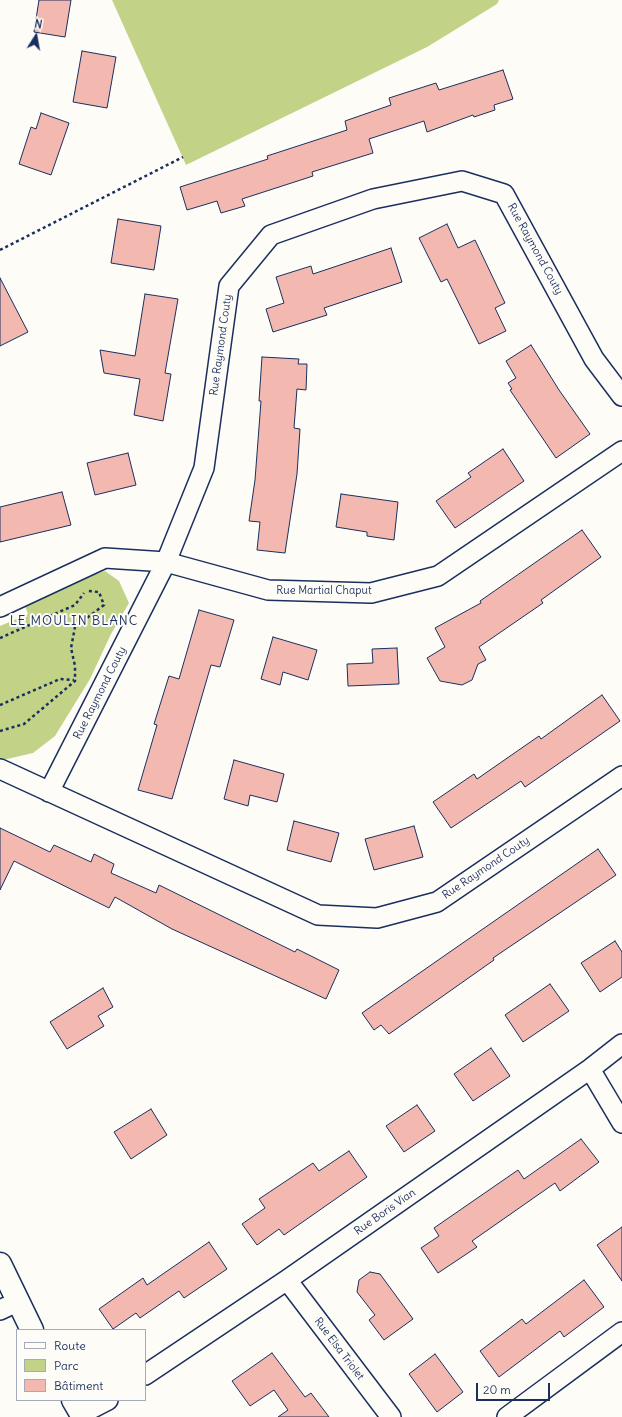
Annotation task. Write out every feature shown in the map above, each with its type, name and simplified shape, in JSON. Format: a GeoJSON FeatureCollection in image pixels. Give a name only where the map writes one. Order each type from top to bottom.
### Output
{"type":"FeatureCollection","features":[{"type":"Feature","properties":{"kind":"main road"},"geometry":{"type":"LineString","coordinates":[[0,1264],[9,1306],[31,1329]]}},
{"type":"Feature","properties":{"kind":"street","name":"Rue Raymond Couty"},"geometry":{"type":"LineString","coordinates":[[49,792],[104,687],[166,562],[204,468],[229,286],[271,235],[373,199],[462,181],[504,194],[594,359],[622,396]]}},
{"type":"Feature","properties":{"kind":"street","name":"Rue Martial Chaput"},"geometry":{"type":"LineString","coordinates":[[0,607],[105,558],[166,562],[268,590],[371,593],[438,576],[622,451]]}},
{"type":"Feature","properties":{"kind":"street","name":"Rue Raymond Couty"},"geometry":{"type":"LineString","coordinates":[[0,769],[318,914],[376,918],[437,902],[622,776]]}},
{"type":"Feature","properties":{"kind":"street","name":"Rue Boris Vian"},"geometry":{"type":"LineString","coordinates":[[146,1374],[287,1280],[590,1069],[622,1044]]}},
{"type":"Feature","properties":{"kind":"street"},"geometry":{"type":"LineString","coordinates":[[590,1069],[622,1123]]}},
{"type":"Feature","properties":{"kind":"street","name":"Rue Elsa Triolet"},"geometry":{"type":"LineString","coordinates":[[287,1280],[391,1417]]}},
{"type":"Feature","properties":{"kind":"street"},"geometry":{"type":"LineString","coordinates":[[507,1417],[622,1332]]}},
{"type":"Feature","properties":{"kind":"street"},"geometry":{"type":"LineString","coordinates":[[79,1410],[105,1401]]}},
{"type":"Feature","properties":{"kind":"path"},"geometry":{"type":"LineString","coordinates":[[0,250],[183,157]]}},
{"type":"Feature","properties":{"kind":"path"},"geometry":{"type":"LineString","coordinates":[[0,638],[76,605],[86,591],[99,592],[104,605],[75,627],[71,648],[75,666],[75,681],[24,724],[0,731]]}},
{"type":"Feature","properties":{"kind":"path"},"geometry":{"type":"LineString","coordinates":[[0,705],[60,679],[104,687]]}},
{"type":"Feature","properties":{"kind":"green space"},"geometry":{"type":"Polygon","coordinates":[[[112,0],[499,0],[497,4],[427,47],[186,165],[112,0]]]}},
{"type":"Feature","properties":{"kind":"green space"},"geometry":{"type":"Polygon","coordinates":[[[105,571],[119,581],[129,603],[111,634],[90,679],[55,736],[33,753],[3,760],[0,759],[0,626],[28,614],[25,606],[87,577],[105,571]]]}},
{"type":"Feature","properties":{"kind":"building"},"geometry":{"type":"Polygon","coordinates":[[[39,0],[71,0],[65,37],[34,32],[39,0]]]}},
{"type":"Feature","properties":{"kind":"building"},"geometry":{"type":"Polygon","coordinates":[[[82,51],[116,57],[107,108],[73,102],[82,51]]]}},
{"type":"Feature","properties":{"kind":"building"},"geometry":{"type":"Polygon","coordinates":[[[503,70],[513,99],[494,105],[495,110],[474,117],[473,115],[427,132],[424,121],[369,139],[373,153],[312,172],[313,176],[242,199],[245,206],[221,213],[217,201],[187,210],[180,187],[268,159],[267,156],[347,130],[345,121],[391,105],[389,98],[436,83],[439,90],[503,70]]]}},
{"type":"Feature","properties":{"kind":"building"},"geometry":{"type":"Polygon","coordinates":[[[41,113],[69,123],[51,175],[19,164],[31,127],[36,129],[41,113]]]}},
{"type":"Feature","properties":{"kind":"building"},"geometry":{"type":"Polygon","coordinates":[[[118,219],[161,226],[154,270],[111,263],[118,219]]]}},
{"type":"Feature","properties":{"kind":"building"},"geometry":{"type":"Polygon","coordinates":[[[447,224],[458,248],[475,240],[505,303],[495,308],[506,331],[479,344],[447,279],[441,282],[419,238],[447,224]]]}},
{"type":"Feature","properties":{"kind":"building"},"geometry":{"type":"Polygon","coordinates":[[[391,248],[402,282],[324,308],[327,315],[273,332],[266,309],[284,303],[276,277],[311,266],[313,274],[391,248]]]}},
{"type":"Feature","properties":{"kind":"building"},"geometry":{"type":"Polygon","coordinates":[[[0,278],[28,332],[0,346],[0,278]]]}},
{"type":"Feature","properties":{"kind":"building"},"geometry":{"type":"Polygon","coordinates":[[[145,294],[178,299],[165,373],[171,374],[163,421],[134,415],[140,379],[104,373],[100,350],[135,356],[145,294]]]}},
{"type":"Feature","properties":{"kind":"building"},"geometry":{"type":"Polygon","coordinates":[[[531,345],[559,390],[590,434],[556,458],[510,390],[512,389],[508,383],[516,378],[506,361],[531,345]]]}},
{"type":"Feature","properties":{"kind":"building"},"geometry":{"type":"Polygon","coordinates":[[[262,357],[299,359],[298,364],[307,364],[306,390],[297,389],[294,428],[300,429],[297,474],[285,553],[257,550],[260,522],[249,521],[255,480],[261,401],[259,401],[262,357]]]}},
{"type":"Feature","properties":{"kind":"building"},"geometry":{"type":"Polygon","coordinates":[[[503,449],[524,481],[455,528],[436,501],[471,477],[468,473],[503,449]]]}},
{"type":"Feature","properties":{"kind":"building"},"geometry":{"type":"Polygon","coordinates":[[[128,453],[136,485],[95,495],[87,463],[128,453]]]}},
{"type":"Feature","properties":{"kind":"building"},"geometry":{"type":"Polygon","coordinates":[[[62,492],[71,525],[0,542],[0,507],[62,492]]]}},
{"type":"Feature","properties":{"kind":"building"},"geometry":{"type":"Polygon","coordinates":[[[341,494],[398,502],[394,540],[367,536],[367,532],[336,527],[341,494]]]}},
{"type":"Feature","properties":{"kind":"building"},"geometry":{"type":"Polygon","coordinates":[[[582,530],[601,557],[541,600],[543,603],[479,647],[486,660],[478,664],[472,680],[462,685],[440,681],[427,658],[445,647],[435,628],[481,603],[480,601],[582,530]]]}},
{"type":"Feature","properties":{"kind":"building"},"geometry":{"type":"Polygon","coordinates":[[[199,610],[234,620],[220,667],[211,665],[172,799],[138,790],[157,725],[154,724],[169,676],[179,679],[199,610]]]}},
{"type":"Feature","properties":{"kind":"building"},"geometry":{"type":"Polygon","coordinates":[[[273,637],[317,650],[308,680],[283,672],[280,685],[261,679],[273,637]]]}},
{"type":"Feature","properties":{"kind":"building"},"geometry":{"type":"Polygon","coordinates":[[[397,648],[399,684],[348,686],[347,664],[373,663],[372,649],[397,648]]]}},
{"type":"Feature","properties":{"kind":"building"},"geometry":{"type":"Polygon","coordinates":[[[602,695],[620,721],[525,787],[521,781],[451,828],[433,802],[474,774],[477,779],[539,736],[541,739],[602,695]]]}},
{"type":"Feature","properties":{"kind":"building"},"geometry":{"type":"Polygon","coordinates":[[[234,760],[284,774],[277,802],[250,795],[248,806],[224,799],[234,760]]]}},
{"type":"Feature","properties":{"kind":"building"},"geometry":{"type":"Polygon","coordinates":[[[294,821],[339,833],[331,862],[287,850],[294,821]]]}},
{"type":"Feature","properties":{"kind":"building"},"geometry":{"type":"Polygon","coordinates":[[[414,826],[423,857],[374,870],[365,839],[414,826]]]}},
{"type":"Feature","properties":{"kind":"building"},"geometry":{"type":"Polygon","coordinates":[[[0,828],[50,852],[54,845],[91,862],[94,854],[114,864],[111,873],[156,893],[159,885],[295,952],[297,949],[339,970],[326,999],[172,929],[115,897],[109,908],[14,861],[0,890],[0,828]]]}},
{"type":"Feature","properties":{"kind":"building"},"geometry":{"type":"Polygon","coordinates":[[[598,849],[616,875],[493,958],[494,960],[389,1034],[381,1025],[374,1030],[362,1013],[598,849]]]}},
{"type":"Feature","properties":{"kind":"building"},"geometry":{"type":"Polygon","coordinates":[[[615,941],[622,952],[622,977],[600,992],[581,963],[615,941]]]}},
{"type":"Feature","properties":{"kind":"building"},"geometry":{"type":"Polygon","coordinates":[[[550,984],[569,1011],[523,1042],[505,1015],[550,984]]]}},
{"type":"Feature","properties":{"kind":"building"},"geometry":{"type":"Polygon","coordinates":[[[103,988],[113,1007],[98,1016],[104,1026],[67,1049],[50,1022],[103,988]]]}},
{"type":"Feature","properties":{"kind":"building"},"geometry":{"type":"Polygon","coordinates":[[[491,1048],[510,1076],[473,1101],[454,1074],[491,1048]]]}},
{"type":"Feature","properties":{"kind":"building"},"geometry":{"type":"Polygon","coordinates":[[[417,1105],[435,1131],[404,1152],[386,1126],[417,1105]]]}},
{"type":"Feature","properties":{"kind":"building"},"geometry":{"type":"Polygon","coordinates":[[[151,1109],[167,1135],[131,1159],[114,1132],[151,1109]]]}},
{"type":"Feature","properties":{"kind":"building"},"geometry":{"type":"Polygon","coordinates":[[[581,1139],[599,1162],[560,1191],[555,1183],[472,1241],[477,1247],[438,1273],[421,1248],[439,1236],[434,1228],[518,1170],[524,1179],[581,1139]]]}},
{"type":"Feature","properties":{"kind":"building"},"geometry":{"type":"Polygon","coordinates":[[[349,1151],[367,1177],[284,1235],[279,1229],[257,1245],[242,1224],[265,1208],[259,1199],[313,1163],[319,1171],[349,1151]]]}},
{"type":"Feature","properties":{"kind":"building"},"geometry":{"type":"Polygon","coordinates":[[[622,1227],[622,1281],[597,1245],[622,1227]]]}},
{"type":"Feature","properties":{"kind":"building"},"geometry":{"type":"Polygon","coordinates":[[[209,1242],[227,1269],[184,1298],[179,1291],[140,1318],[136,1313],[113,1329],[99,1309],[143,1278],[147,1285],[209,1242]]]}},
{"type":"Feature","properties":{"kind":"building"},"geometry":{"type":"Polygon","coordinates":[[[370,1272],[380,1274],[413,1319],[384,1340],[369,1320],[375,1315],[357,1292],[359,1280],[370,1272]]]}},
{"type":"Feature","properties":{"kind":"building"},"geometry":{"type":"Polygon","coordinates":[[[584,1280],[604,1307],[564,1337],[560,1331],[499,1377],[480,1351],[522,1319],[526,1324],[584,1280]]]}},
{"type":"Feature","properties":{"kind":"building"},"geometry":{"type":"Polygon","coordinates":[[[272,1353],[305,1397],[311,1393],[329,1417],[278,1417],[288,1410],[274,1390],[250,1406],[232,1381],[272,1353]]]}},
{"type":"Feature","properties":{"kind":"building"},"geometry":{"type":"Polygon","coordinates":[[[435,1354],[463,1392],[437,1412],[409,1374],[435,1354]]]}},
{"type":"Feature","properties":{"kind":"district","name":"LE MOULIN BLANC"},"geometry":{"type":"Point","coordinates":[74,621]}}]}
